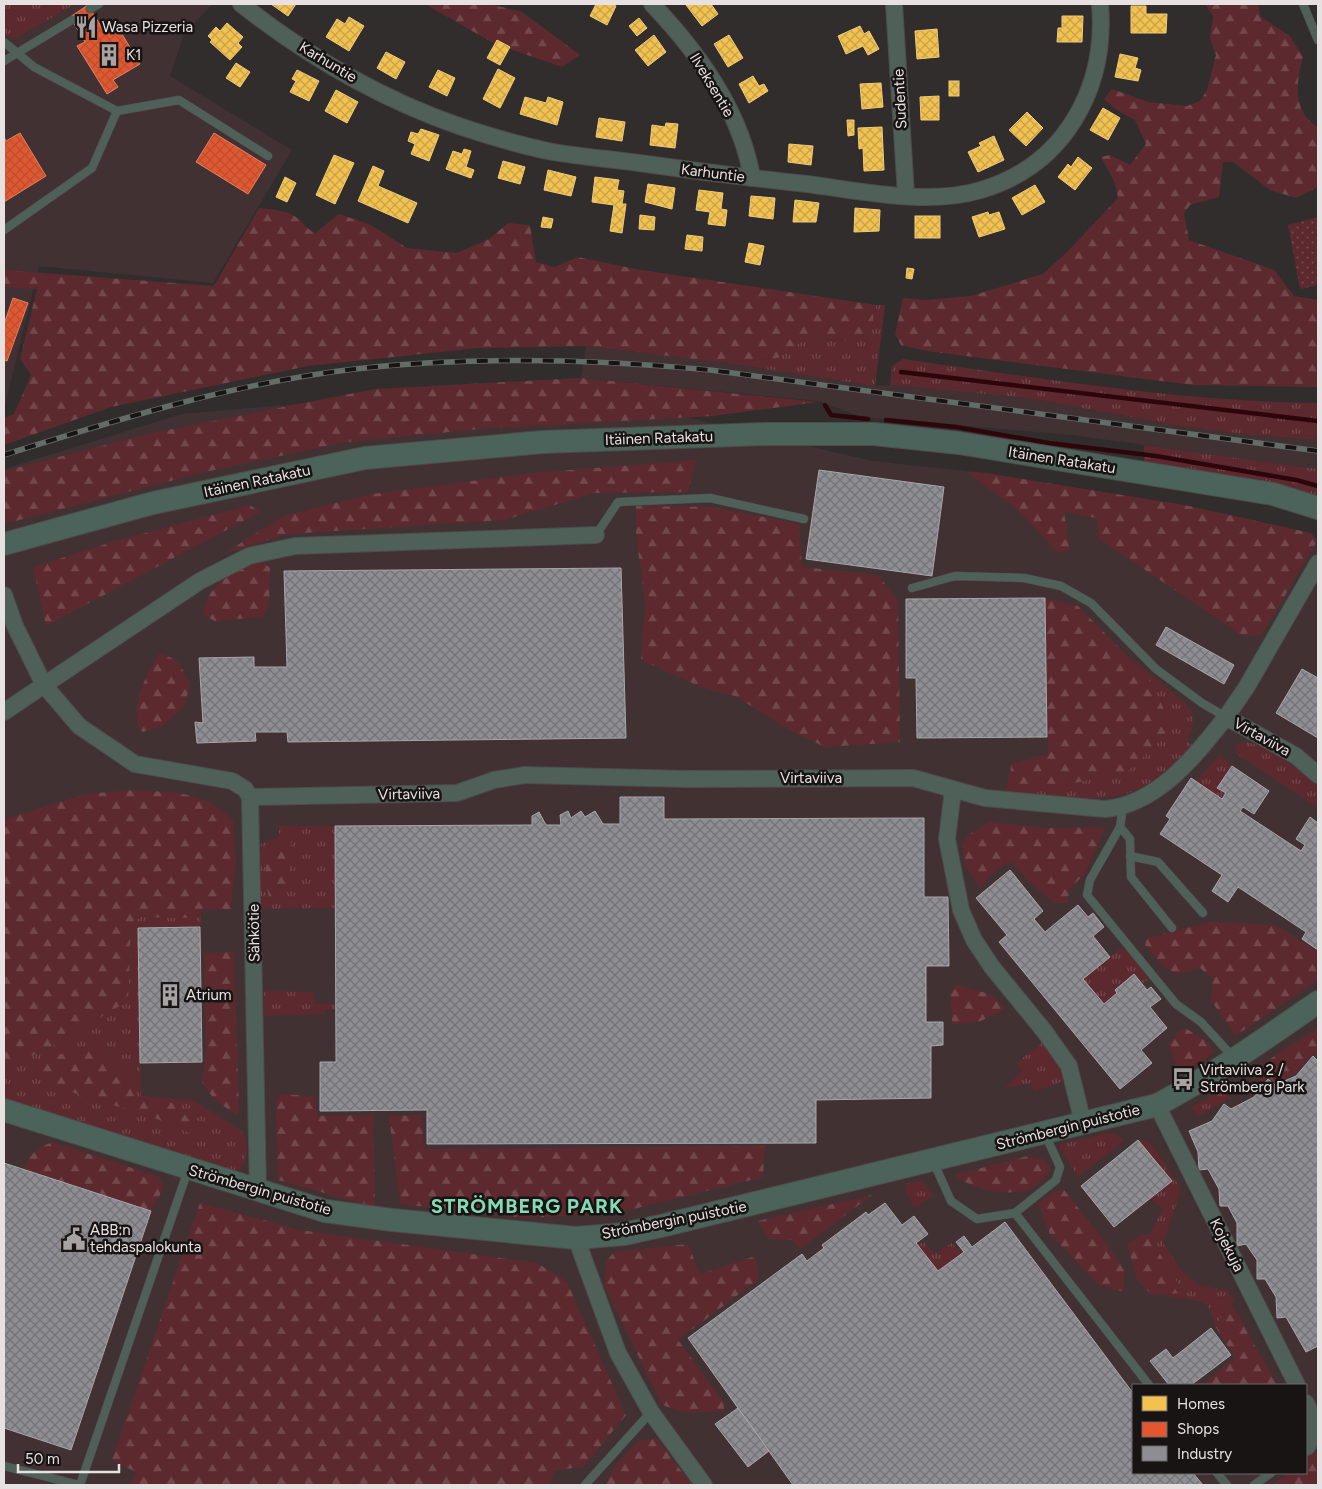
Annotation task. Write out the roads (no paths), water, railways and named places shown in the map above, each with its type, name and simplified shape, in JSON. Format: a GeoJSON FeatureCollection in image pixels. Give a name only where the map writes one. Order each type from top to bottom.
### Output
{"type":"FeatureCollection","features":[{"type":"Feature","properties":{"kind":"street","name":"Ilveksentie"},"geometry":{"type":"LineString","coordinates":[[652,4],[699,59],[720,93],[748,155],[752,178]]}},
{"type":"Feature","properties":{"kind":"street","name":"Sudentie"},"geometry":{"type":"LineString","coordinates":[[894,4],[906,195]]}},
{"type":"Feature","properties":{"kind":"street","name":"Karhuntie"},"geometry":{"type":"LineString","coordinates":[[244,5],[268,25],[325,62],[387,96],[458,126],[552,152],[752,178],[937,198],[978,191],[1000,183],[1030,166],[1057,142],[1076,117],[1094,81],[1102,30],[1100,4]]}},
{"type":"Feature","properties":{"kind":"street","name":"Itäinen Ratakatu"},"geometry":{"type":"LineString","coordinates":[[4,544],[153,503],[365,458],[543,442],[766,434],[874,434],[959,443],[1273,494],[1318,508]]}},
{"type":"Feature","properties":{"kind":"street"},"geometry":{"type":"LineString","coordinates":[[4,712],[200,581],[248,556],[296,546],[596,535]]}},
{"type":"Feature","properties":{"kind":"street"},"geometry":{"type":"LineString","coordinates":[[1226,717],[1246,688],[1318,563]]}},
{"type":"Feature","properties":{"kind":"street"},"geometry":{"type":"LineString","coordinates":[[4,595],[15,626],[44,686],[79,726],[135,764],[232,781],[245,789],[250,797]]}},
{"type":"Feature","properties":{"kind":"street","name":"Virtaviiva"},"geometry":{"type":"LineString","coordinates":[[250,797],[457,793],[494,780],[525,775],[687,779],[913,778],[985,798],[1012,802],[1105,809],[1123,808],[1148,795],[1169,780],[1200,750],[1226,717],[1296,756],[1318,775]]}},
{"type":"Feature","properties":{"kind":"street"},"geometry":{"type":"LineString","coordinates":[[953,790],[947,839],[962,910],[974,940],[992,968],[1045,1032],[1069,1066],[1083,1124]]}},
{"type":"Feature","properties":{"kind":"street","name":"Sähkötie"},"geometry":{"type":"LineString","coordinates":[[250,797],[258,1191]]}},
{"type":"Feature","properties":{"kind":"street","name":"Strömbergin puistotie"},"geometry":{"type":"LineString","coordinates":[[4,1110],[325,1211],[392,1220],[576,1238],[624,1234],[665,1225],[1157,1105],[1235,1059],[1318,1002]]}},
{"type":"Feature","properties":{"kind":"street","name":"Kojekuja"},"geometry":{"type":"LineString","coordinates":[[1157,1105],[1296,1384]]}},
{"type":"Feature","properties":{"kind":"street"},"geometry":{"type":"LineString","coordinates":[[576,1238],[618,1353],[651,1412],[704,1485]]}},
{"type":"Feature","properties":{"kind":"street"},"geometry":{"type":"LineString","coordinates":[[1307,1406],[1315,1426],[1312,1438],[1307,1446]]}},
{"type":"Feature","properties":{"kind":"lane"},"geometry":{"type":"LineString","coordinates":[[90,9],[99,4]]}},
{"type":"Feature","properties":{"kind":"lane"},"geometry":{"type":"LineString","coordinates":[[1303,4],[1318,40]]}},
{"type":"Feature","properties":{"kind":"lane"},"geometry":{"type":"LineString","coordinates":[[4,61],[72,20]]}},
{"type":"Feature","properties":{"kind":"lane"},"geometry":{"type":"LineString","coordinates":[[4,42],[34,67],[117,111],[180,100],[268,156]]}},
{"type":"Feature","properties":{"kind":"lane"},"geometry":{"type":"LineString","coordinates":[[4,230],[92,168],[117,111]]}},
{"type":"Feature","properties":{"kind":"lane"},"geometry":{"type":"LineString","coordinates":[[596,535],[618,502],[710,498],[804,520]]}},
{"type":"Feature","properties":{"kind":"lane"},"geometry":{"type":"LineString","coordinates":[[912,588],[955,576],[1024,578],[1061,586],[1091,603],[1156,669],[1202,703],[1226,717]]}},
{"type":"Feature","properties":{"kind":"lane"},"geometry":{"type":"LineString","coordinates":[[1123,808],[1120,827],[1090,880],[1088,895],[1176,1004],[1201,1022],[1235,1059]]}},
{"type":"Feature","properties":{"kind":"lane"},"geometry":{"type":"LineString","coordinates":[[1120,827],[1130,839],[1131,878],[1172,928]]}},
{"type":"Feature","properties":{"kind":"lane"},"geometry":{"type":"LineString","coordinates":[[1130,856],[1158,862],[1203,913]]}},
{"type":"Feature","properties":{"kind":"lane"},"geometry":{"type":"LineString","coordinates":[[933,1160],[951,1201],[977,1219],[1015,1213],[1056,1180],[1060,1167],[1048,1144],[1045,1133]]}},
{"type":"Feature","properties":{"kind":"lane"},"geometry":{"type":"LineString","coordinates":[[4,1466],[79,1485],[188,1169]]}},
{"type":"Feature","properties":{"kind":"lane"},"geometry":{"type":"LineString","coordinates":[[1015,1213],[1148,1384]]}},
{"type":"Feature","properties":{"kind":"lane"},"geometry":{"type":"LineString","coordinates":[[585,1485],[651,1412]]}},
{"type":"Feature","properties":{"kind":"lane"},"geometry":{"type":"LineString","coordinates":[[1218,1474],[1226,1485]]}},
{"type":"Feature","properties":{"kind":"lane"},"geometry":{"type":"LineString","coordinates":[[1254,1485],[1270,1474]]}},
{"type":"Feature","properties":{"kind":"waterway"},"geometry":{"type":"LineString","coordinates":[[901,372],[1318,421]]}},
{"type":"Feature","properties":{"kind":"waterway"},"geometry":{"type":"LineString","coordinates":[[825,405],[831,415],[868,419]]}},
{"type":"Feature","properties":{"kind":"waterway"},"geometry":{"type":"LineString","coordinates":[[886,420],[956,427],[1049,443],[1156,456],[1296,480],[1318,486]]}},
{"type":"Feature","properties":{"kind":"railway"},"geometry":{"type":"LineString","coordinates":[[4,455],[90,428],[178,404],[266,383],[310,375],[399,365],[532,360],[621,363],[710,370],[1318,451]]}},
{"type":"Feature","properties":{"kind":"place","name":"Wasa Pizzeria"},"geometry":{"type":"Point","coordinates":[86,27]}},
{"type":"Feature","properties":{"kind":"place","name":"K1"},"geometry":{"type":"Point","coordinates":[109,55]}},
{"type":"Feature","properties":{"kind":"place","name":"Atrium"},"geometry":{"type":"Point","coordinates":[170,995]}},
{"type":"Feature","properties":{"kind":"place","name":"Virtaviiva 2 / Strömberg Park"},"geometry":{"type":"Point","coordinates":[1183,1079]}},
{"type":"Feature","properties":{"kind":"place","name":"ABB:n tehdaspalokunta"},"geometry":{"type":"Point","coordinates":[74,1239]}},
{"type":"Feature","properties":{"kind":"district","name":"STRÖMBERG PARK"},"geometry":{"type":"Point","coordinates":[527,1206]}}]}
